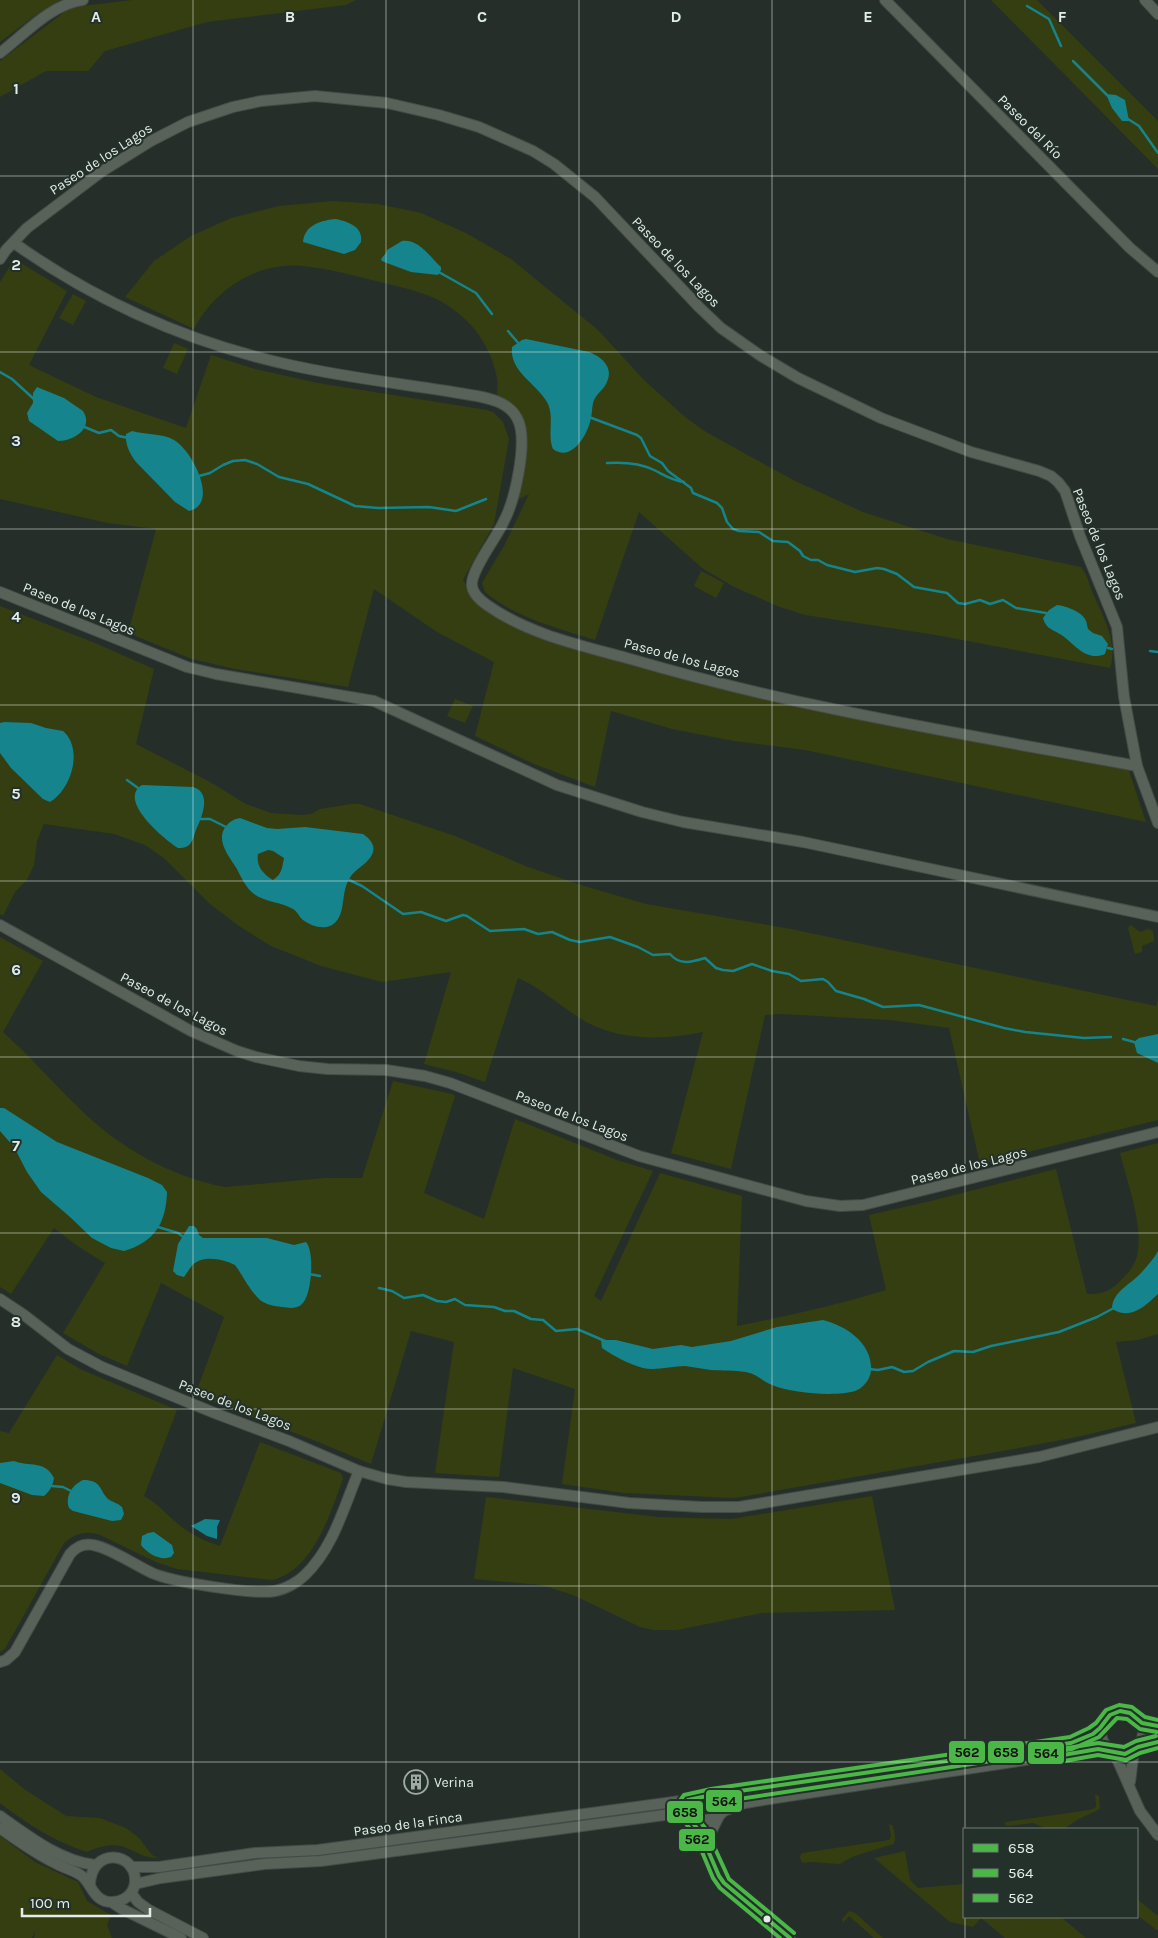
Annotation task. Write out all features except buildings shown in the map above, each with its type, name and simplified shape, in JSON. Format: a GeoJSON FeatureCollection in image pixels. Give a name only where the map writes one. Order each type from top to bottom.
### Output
{"type":"FeatureCollection","features":[{"type":"Feature","properties":{"kind":"street"},"geometry":{"type":"LineString","coordinates":[[0,53],[53,11],[65,4],[83,0]]}},
{"type":"Feature","properties":{"kind":"street","name":"Paseo del Río"},"geometry":{"type":"LineString","coordinates":[[885,0],[1130,248],[1158,272]]}},
{"type":"Feature","properties":{"kind":"street"},"geometry":{"type":"LineString","coordinates":[[1144,0],[1158,14]]}},
{"type":"Feature","properties":{"kind":"street","name":"Paseo de los Lagos"},"geometry":{"type":"LineString","coordinates":[[0,259],[27,228],[101,172],[136,150],[188,122],[233,107],[261,101],[315,96],[387,103],[439,115],[479,127],[510,140],[547,160],[595,197],[699,307],[721,328],[761,356],[798,378],[881,418],[971,452],[1040,471],[1058,482],[1067,497],[1080,536],[1117,627],[1124,697],[1137,766],[1158,823]]}},
{"type":"Feature","properties":{"kind":"street","name":"Paseo de los Lagos"},"geometry":{"type":"LineString","coordinates":[[14,242],[60,274],[105,299],[168,328],[196,338],[289,365],[356,378],[478,396],[497,401],[508,408],[517,418],[521,436],[516,484],[510,508],[479,565],[472,588],[481,601],[516,622],[564,640],[671,671],[831,709],[1137,766]]}},
{"type":"Feature","properties":{"kind":"street","name":"Paseo de los Lagos"},"geometry":{"type":"LineString","coordinates":[[0,592],[187,667],[216,674],[374,701],[557,784],[642,812],[682,822],[802,842],[1158,917]]}},
{"type":"Feature","properties":{"kind":"street","name":"Paseo de los Lagos"},"geometry":{"type":"LineString","coordinates":[[0,925],[191,1031],[237,1051],[263,1059],[326,1070],[386,1070],[425,1076],[450,1083],[639,1156],[806,1202],[840,1206],[863,1205],[1158,1132]]}},
{"type":"Feature","properties":{"kind":"street","name":"Paseo de los Lagos"},"geometry":{"type":"LineString","coordinates":[[0,1299],[68,1349],[102,1367],[289,1441],[359,1471],[406,1482],[504,1487],[629,1504],[726,1508],[756,1505],[1039,1457],[1158,1427]]}},
{"type":"Feature","properties":{"kind":"street"},"geometry":{"type":"LineString","coordinates":[[0,1662],[6,1660],[15,1652],[70,1554],[79,1546],[94,1545],[153,1573],[187,1582],[258,1591],[275,1591],[287,1587],[305,1575],[329,1543],[359,1471]]}},
{"type":"Feature","properties":{"kind":"street"},"geometry":{"type":"LineString","coordinates":[[1129,1786],[1136,1749],[1143,1740],[1144,1732],[1142,1723],[1136,1715],[1126,1711],[1115,1712],[1106,1718],[1101,1728],[1101,1736],[1104,1744],[1112,1751],[1140,1811],[1158,1835]]}},
{"type":"Feature","properties":{"kind":"street"},"geometry":{"type":"LineString","coordinates":[[1142,1723],[1158,1726]]}},
{"type":"Feature","properties":{"kind":"street"},"geometry":{"type":"LineString","coordinates":[[708,1847],[712,1832],[726,1803],[721,1795],[1070,1744],[1085,1739],[1101,1728]]}},
{"type":"Feature","properties":{"kind":"street"},"geometry":{"type":"LineString","coordinates":[[722,1813],[746,1803],[1098,1749],[1124,1754],[1158,1742]]}},
{"type":"Feature","properties":{"kind":"street","name":"Paseo de la Finca"},"geometry":{"type":"LineString","coordinates":[[131,1867],[159,1867],[255,1853],[318,1850],[721,1795]]}},
{"type":"Feature","properties":{"kind":"street"},"geometry":{"type":"LineString","coordinates":[[688,1800],[684,1809],[700,1832],[719,1876],[724,1883],[790,1938]]}},
{"type":"Feature","properties":{"kind":"street","name":"Paseo de la Finca"},"geometry":{"type":"LineString","coordinates":[[133,1888],[161,1878],[264,1864],[350,1858],[672,1814],[703,1821],[722,1813]]}},
{"type":"Feature","properties":{"kind":"street"},"geometry":{"type":"LineString","coordinates":[[0,1816],[33,1839],[62,1855],[79,1863],[95,1865]]}},
{"type":"Feature","properties":{"kind":"street"},"geometry":{"type":"LineString","coordinates":[[0,1828],[28,1848],[78,1874],[90,1884]]}},
{"type":"Feature","properties":{"kind":"street"},"geometry":{"type":"LineString","coordinates":[[113,1903],[124,1900],[133,1888],[135,1875],[131,1867],[124,1860],[114,1857],[104,1859],[95,1865],[91,1874],[90,1884],[94,1894],[102,1900],[113,1903],[181,1938]]}},
{"type":"Feature","properties":{"kind":"street"},"geometry":{"type":"LineString","coordinates":[[133,1888],[138,1902],[149,1910],[204,1938]]}},
{"type":"Feature","properties":{"kind":"green space"},"geometry":{"type":"Polygon","coordinates":[[[0,0],[61,0],[40,12],[0,42],[0,0]]]}},
{"type":"Feature","properties":{"kind":"green space"},"geometry":{"type":"Polygon","coordinates":[[[132,0],[356,0],[346,5],[207,22],[105,51],[88,71],[46,71],[0,97],[0,61],[67,10],[82,6],[132,0]]]}},
{"type":"Feature","properties":{"kind":"green space"},"geometry":{"type":"Polygon","coordinates":[[[991,0],[1037,0],[1158,121],[1158,169],[991,0]]]}},
{"type":"Feature","properties":{"kind":"green space"},"geometry":{"type":"Polygon","coordinates":[[[333,201],[378,204],[421,213],[466,233],[511,259],[598,330],[644,380],[685,417],[706,432],[793,480],[863,512],[947,539],[1081,567],[1109,631],[1112,650],[1110,668],[936,635],[805,615],[780,607],[734,587],[702,568],[639,512],[595,640],[537,621],[510,609],[485,592],[482,583],[504,546],[529,494],[515,501],[524,439],[498,397],[497,378],[487,349],[480,336],[459,314],[438,300],[415,291],[339,272],[302,266],[285,266],[269,269],[238,281],[213,302],[202,315],[194,329],[125,297],[154,261],[191,236],[231,218],[279,206],[333,201]]]}},
{"type":"Feature","properties":{"kind":"green space"},"geometry":{"type":"Polygon","coordinates":[[[16,260],[67,291],[29,365],[96,397],[186,428],[211,355],[255,369],[318,383],[493,412],[503,422],[509,439],[494,524],[463,580],[478,603],[607,657],[1128,768],[1146,822],[805,750],[734,741],[672,729],[611,711],[595,787],[534,764],[475,736],[494,662],[437,632],[374,589],[348,687],[235,669],[192,659],[128,633],[156,529],[108,523],[0,499],[0,282],[13,261],[16,260]]]}},
{"type":"Feature","properties":{"kind":"green space"},"geometry":{"type":"Polygon","coordinates":[[[73,294],[86,301],[73,325],[59,318],[73,294]]]}},
{"type":"Feature","properties":{"kind":"green space"},"geometry":{"type":"Polygon","coordinates":[[[174,343],[188,349],[177,374],[163,368],[174,343]]]}},
{"type":"Feature","properties":{"kind":"green space"},"geometry":{"type":"Polygon","coordinates":[[[701,571],[724,583],[716,598],[694,586],[701,571]]]}},
{"type":"Feature","properties":{"kind":"green space"},"geometry":{"type":"Polygon","coordinates":[[[0,606],[95,643],[154,669],[136,744],[210,782],[246,804],[271,813],[303,815],[311,814],[320,809],[360,804],[455,836],[528,867],[646,904],[791,929],[1156,1006],[1158,998],[1158,1120],[980,1164],[949,1028],[890,1020],[782,1014],[765,1015],[731,1169],[671,1153],[703,1032],[659,1037],[629,1036],[614,1033],[586,1022],[518,978],[485,1082],[424,1064],[451,972],[382,982],[321,966],[271,946],[239,926],[210,904],[165,859],[145,845],[114,834],[44,824],[37,841],[34,865],[27,880],[15,892],[3,916],[0,914],[0,606]]]}},
{"type":"Feature","properties":{"kind":"green space"},"geometry":{"type":"Polygon","coordinates":[[[455,699],[473,706],[465,723],[447,716],[455,699]]]}},
{"type":"Feature","properties":{"kind":"green space"},"geometry":{"type":"Polygon","coordinates":[[[1131,925],[1140,932],[1148,929],[1153,931],[1154,941],[1142,946],[1142,952],[1135,954],[1128,928],[1131,925]]]}},
{"type":"Feature","properties":{"kind":"green space"},"geometry":{"type":"Polygon","coordinates":[[[0,937],[43,961],[3,1032],[94,1122],[146,1158],[185,1176],[225,1187],[325,1178],[362,1178],[393,1081],[452,1094],[455,1096],[424,1193],[484,1219],[515,1119],[617,1160],[653,1171],[594,1296],[601,1301],[660,1173],[742,1196],[737,1326],[812,1310],[886,1290],[869,1215],[1056,1169],[1087,1294],[1097,1294],[1110,1290],[1131,1269],[1135,1262],[1139,1237],[1135,1208],[1120,1153],[1158,1143],[1158,1334],[1138,1340],[1116,1342],[1136,1423],[1014,1449],[735,1498],[624,1493],[562,1484],[575,1389],[513,1368],[499,1477],[435,1473],[454,1342],[411,1331],[371,1464],[195,1395],[224,1317],[161,1283],[127,1366],[99,1354],[63,1333],[105,1263],[79,1247],[54,1228],[11,1294],[0,1287],[0,937]]]}},
{"type":"Feature","properties":{"kind":"green space"},"geometry":{"type":"Polygon","coordinates":[[[57,1355],[80,1369],[177,1410],[144,1496],[183,1528],[209,1542],[220,1546],[260,1442],[341,1473],[343,1479],[326,1524],[309,1553],[299,1565],[286,1575],[272,1580],[177,1569],[156,1562],[100,1535],[80,1534],[64,1543],[5,1649],[0,1652],[0,1431],[9,1433],[57,1355]]]}},
{"type":"Feature","properties":{"kind":"green space"},"geometry":{"type":"Polygon","coordinates":[[[872,1496],[895,1610],[762,1613],[677,1630],[654,1630],[640,1627],[573,1595],[542,1585],[474,1579],[486,1497],[658,1517],[731,1519],[872,1496]]]}},
{"type":"Feature","properties":{"kind":"green space"},"geometry":{"type":"Polygon","coordinates":[[[0,1769],[24,1789],[66,1816],[100,1818],[126,1828],[139,1838],[152,1855],[159,1858],[113,1845],[87,1852],[41,1831],[0,1803],[0,1769]]]}},
{"type":"Feature","properties":{"kind":"green space"},"geometry":{"type":"Polygon","coordinates":[[[1095,1794],[1099,1796],[1100,1808],[1065,1828],[1045,1828],[1033,1823],[1007,1826],[1005,1824],[1005,1822],[1089,1810],[1095,1808],[1095,1794]]]}},
{"type":"Feature","properties":{"kind":"green space"},"geometry":{"type":"Polygon","coordinates":[[[889,1824],[893,1826],[895,1840],[893,1844],[852,1857],[840,1864],[803,1863],[801,1861],[800,1856],[802,1853],[889,1840],[891,1836],[889,1824]]]}},
{"type":"Feature","properties":{"kind":"green space"},"geometry":{"type":"Polygon","coordinates":[[[0,1836],[35,1862],[78,1882],[87,1901],[111,1915],[107,1925],[112,1938],[34,1938],[35,1930],[32,1938],[0,1938],[0,1836]]]}},
{"type":"Feature","properties":{"kind":"green space"},"geometry":{"type":"Polygon","coordinates":[[[905,1851],[910,1880],[918,1888],[963,1884],[963,1918],[981,1918],[973,1927],[950,1922],[874,1858],[905,1851]]]}},
{"type":"Feature","properties":{"kind":"green space"},"geometry":{"type":"Polygon","coordinates":[[[1138,1900],[1158,1916],[1158,1931],[1138,1916],[1138,1900]]]}},
{"type":"Feature","properties":{"kind":"green space"},"geometry":{"type":"Polygon","coordinates":[[[849,1911],[855,1913],[883,1938],[874,1938],[849,1916],[843,1923],[842,1919],[849,1911]]]}},
{"type":"Feature","properties":{"kind":"green space"},"geometry":{"type":"Polygon","coordinates":[[[981,1918],[1062,1918],[1086,1938],[1005,1938],[981,1918]]]}},
{"type":"Feature","properties":{"kind":"water"},"geometry":{"type":"Polygon","coordinates":[[[1106,94],[1116,95],[1125,100],[1129,121],[1122,121],[1112,108],[1106,94]]]}},
{"type":"Feature","properties":{"kind":"water"},"geometry":{"type":"Polygon","coordinates":[[[336,219],[350,223],[360,232],[361,242],[355,250],[344,254],[303,242],[307,231],[315,224],[336,219]]]}},
{"type":"Feature","properties":{"kind":"water"},"geometry":{"type":"Polygon","coordinates":[[[402,241],[419,245],[441,267],[438,275],[411,272],[381,260],[387,250],[402,241]]]}},
{"type":"Feature","properties":{"kind":"water"},"geometry":{"type":"Polygon","coordinates":[[[526,339],[589,352],[602,360],[608,368],[608,378],[605,386],[594,400],[586,432],[583,439],[573,450],[560,452],[553,449],[547,402],[515,363],[512,347],[526,339]]]}},
{"type":"Feature","properties":{"kind":"water"},"geometry":{"type":"Polygon","coordinates":[[[37,387],[64,398],[83,411],[86,423],[81,432],[70,439],[58,441],[29,421],[27,413],[33,403],[33,393],[37,387]]]}},
{"type":"Feature","properties":{"kind":"water"},"geometry":{"type":"Polygon","coordinates":[[[132,431],[165,436],[181,446],[195,465],[200,477],[203,488],[202,498],[198,506],[189,511],[175,502],[136,462],[126,442],[126,434],[132,431]]]}},
{"type":"Feature","properties":{"kind":"water"},"geometry":{"type":"Polygon","coordinates":[[[1057,605],[1078,612],[1086,621],[1088,629],[1102,636],[1108,644],[1105,654],[1093,656],[1087,654],[1044,622],[1043,618],[1049,610],[1057,605]]]}},
{"type":"Feature","properties":{"kind":"water"},"geometry":{"type":"Polygon","coordinates":[[[0,723],[31,723],[63,731],[69,739],[73,748],[74,758],[69,779],[64,788],[50,802],[43,799],[11,768],[0,753],[0,723]]]}},
{"type":"Feature","properties":{"kind":"water"},"geometry":{"type":"Polygon","coordinates":[[[142,785],[193,787],[203,795],[204,807],[192,842],[189,845],[178,848],[145,819],[135,800],[136,792],[142,785]]]}},
{"type":"Feature","properties":{"kind":"water"},"geometry":{"type":"Polygon","coordinates":[[[240,818],[267,828],[305,827],[363,834],[369,839],[372,844],[373,853],[351,876],[347,883],[341,914],[332,925],[313,926],[303,920],[293,909],[258,897],[251,892],[222,842],[223,830],[230,822],[240,818]],[[268,850],[258,854],[258,862],[266,875],[273,880],[280,873],[284,858],[268,850]]]}},
{"type":"Feature","properties":{"kind":"water"},"geometry":{"type":"Polygon","coordinates":[[[1158,1034],[1158,1063],[1137,1053],[1134,1042],[1139,1038],[1158,1034]]]}},
{"type":"Feature","properties":{"kind":"water"},"geometry":{"type":"Polygon","coordinates":[[[0,1108],[4,1108],[57,1142],[162,1185],[167,1192],[166,1203],[157,1230],[144,1242],[124,1251],[111,1248],[92,1238],[41,1192],[27,1172],[14,1147],[0,1131],[0,1108]]]}},
{"type":"Feature","properties":{"kind":"water"},"geometry":{"type":"Polygon","coordinates":[[[189,1226],[194,1226],[203,1238],[267,1238],[294,1245],[306,1242],[311,1255],[311,1274],[305,1300],[301,1305],[292,1308],[265,1303],[253,1292],[235,1265],[224,1261],[200,1260],[191,1267],[184,1277],[177,1275],[173,1271],[178,1244],[189,1226]]]}},
{"type":"Feature","properties":{"kind":"water"},"geometry":{"type":"Polygon","coordinates":[[[1158,1251],[1158,1294],[1148,1303],[1131,1313],[1112,1309],[1115,1298],[1141,1273],[1158,1251]]]}},
{"type":"Feature","properties":{"kind":"water"},"geometry":{"type":"Polygon","coordinates":[[[823,1320],[849,1332],[857,1338],[868,1352],[871,1371],[866,1383],[858,1390],[836,1394],[814,1393],[780,1388],[746,1372],[685,1366],[643,1368],[621,1360],[602,1348],[601,1340],[616,1340],[653,1349],[681,1345],[692,1347],[731,1341],[777,1327],[823,1320]]]}},
{"type":"Feature","properties":{"kind":"water"},"geometry":{"type":"Polygon","coordinates":[[[14,1461],[41,1466],[50,1472],[54,1481],[44,1496],[32,1495],[0,1483],[0,1463],[14,1461]]]}},
{"type":"Feature","properties":{"kind":"water"},"geometry":{"type":"Polygon","coordinates":[[[83,1480],[89,1480],[97,1484],[108,1499],[122,1507],[124,1514],[121,1520],[112,1521],[73,1511],[69,1508],[68,1499],[70,1491],[83,1480]]]}},
{"type":"Feature","properties":{"kind":"water"},"geometry":{"type":"Polygon","coordinates":[[[205,1519],[220,1520],[217,1527],[217,1539],[207,1536],[191,1526],[205,1519]]]}},
{"type":"Feature","properties":{"kind":"water"},"geometry":{"type":"Polygon","coordinates":[[[154,1532],[172,1545],[174,1553],[171,1557],[154,1556],[141,1545],[142,1536],[154,1532]]]}},
{"type":"Feature","properties":{"kind":"waterway"},"geometry":{"type":"LineString","coordinates":[[1027,6],[1049,19],[1061,46]]}},
{"type":"Feature","properties":{"kind":"waterway"},"geometry":{"type":"LineString","coordinates":[[1073,61],[1108,96]]}},
{"type":"Feature","properties":{"kind":"waterway"},"geometry":{"type":"LineString","coordinates":[[1128,119],[1139,126],[1158,153]]}},
{"type":"Feature","properties":{"kind":"waterway"},"geometry":{"type":"LineString","coordinates":[[437,271],[476,293],[492,314]]}},
{"type":"Feature","properties":{"kind":"waterway"},"geometry":{"type":"LineString","coordinates":[[508,331],[520,345]]}},
{"type":"Feature","properties":{"kind":"waterway"},"geometry":{"type":"LineString","coordinates":[[0,372],[12,379],[36,401]]}},
{"type":"Feature","properties":{"kind":"waterway"},"geometry":{"type":"LineString","coordinates":[[589,417],[641,438],[650,456],[662,463],[668,471],[691,488],[693,493],[717,503],[722,508],[727,522],[733,529],[759,532],[773,541],[788,542],[800,551],[803,556],[811,560],[818,560],[827,565],[855,572],[877,568],[884,569],[897,574],[914,587],[947,593],[958,603],[965,604],[980,600],[990,604],[1003,600],[1016,608],[1046,613]]}},
{"type":"Feature","properties":{"kind":"waterway"},"geometry":{"type":"LineString","coordinates":[[82,426],[99,433],[111,430],[119,436],[128,438]]}},
{"type":"Feature","properties":{"kind":"waterway"},"geometry":{"type":"LineString","coordinates":[[199,476],[210,473],[233,461],[245,460],[257,464],[279,477],[308,484],[355,506],[378,508],[429,507],[456,511],[486,499]]}},
{"type":"Feature","properties":{"kind":"waterway"},"geometry":{"type":"LineString","coordinates":[[607,463],[637,464],[684,482]]}},
{"type":"Feature","properties":{"kind":"waterway"},"geometry":{"type":"LineString","coordinates":[[1108,648],[1112,649]]}},
{"type":"Feature","properties":{"kind":"waterway"},"geometry":{"type":"LineString","coordinates":[[1150,651],[1158,652]]}},
{"type":"Feature","properties":{"kind":"waterway"},"geometry":{"type":"LineString","coordinates":[[127,780],[138,788]]}},
{"type":"Feature","properties":{"kind":"waterway"},"geometry":{"type":"LineString","coordinates":[[199,819],[210,819],[228,828]]}},
{"type":"Feature","properties":{"kind":"waterway"},"geometry":{"type":"LineString","coordinates":[[347,879],[362,886],[403,914],[421,912],[446,921],[463,915],[490,931],[524,929],[538,934],[552,932],[580,942],[610,937],[638,947],[653,955],[670,954],[682,962],[691,962],[705,958],[716,968],[723,970],[733,971],[752,964],[772,971],[789,974],[801,981],[823,979],[836,991],[883,1007],[919,1005],[1025,1032],[1084,1038],[1111,1037]]}},
{"type":"Feature","properties":{"kind":"waterway"},"geometry":{"type":"LineString","coordinates":[[1123,1039],[1134,1042]]}},
{"type":"Feature","properties":{"kind":"waterway"},"geometry":{"type":"LineString","coordinates":[[158,1227],[178,1233],[186,1239]]}},
{"type":"Feature","properties":{"kind":"waterway"},"geometry":{"type":"LineString","coordinates":[[309,1274],[320,1276]]}},
{"type":"Feature","properties":{"kind":"waterway"},"geometry":{"type":"LineString","coordinates":[[379,1288],[392,1291],[404,1298],[423,1295],[437,1301],[446,1302],[455,1299],[465,1305],[494,1307],[505,1311],[514,1311],[531,1319],[543,1320],[556,1331],[577,1329],[605,1341]]}},
{"type":"Feature","properties":{"kind":"waterway"},"geometry":{"type":"LineString","coordinates":[[869,1369],[878,1370],[892,1367],[904,1372],[913,1371],[928,1362],[954,1351],[973,1352],[991,1346],[1059,1332],[1112,1309]]}},
{"type":"Feature","properties":{"kind":"waterway"},"geometry":{"type":"LineString","coordinates":[[52,1486],[63,1487],[71,1491]]}},
{"type":"Feature","properties":{"kind":"transit line","name":"562"},"geometry":{"type":"LineString","coordinates":[[780,1938],[720,1888],[713,1878],[695,1835],[679,1815],[679,1802],[684,1795],[711,1789],[1070,1737],[1096,1723],[1106,1710],[1119,1705],[1132,1707],[1145,1717],[1158,1720]]}},
{"type":"Feature","properties":{"kind":"transit line","name":"658"},"geometry":{"type":"LineString","coordinates":[[790,1938],[724,1883],[719,1876],[700,1832],[685,1813],[685,1804],[688,1800],[1071,1743],[1093,1734],[1110,1715],[1120,1711],[1130,1713],[1142,1723],[1158,1726]]}},
{"type":"Feature","properties":{"kind":"transit line","name":"564"},"geometry":{"type":"LineString","coordinates":[[794,1933],[729,1879],[706,1829],[691,1811],[692,1806],[1072,1749],[1099,1737],[1117,1718],[1127,1719],[1140,1729],[1157,1732]]}},
{"type":"Feature","properties":{"kind":"transit line","name":"562"},"geometry":{"type":"LineString","coordinates":[[1062,1749],[1098,1743],[1124,1747],[1136,1741],[1156,1736]]}},
{"type":"Feature","properties":{"kind":"transit line","name":"658"},"geometry":{"type":"LineString","coordinates":[[1063,1755],[1098,1749],[1125,1754],[1138,1747],[1158,1742]]}},
{"type":"Feature","properties":{"kind":"transit line","name":"564"},"geometry":{"type":"LineString","coordinates":[[1064,1761],[1098,1755],[1126,1760],[1140,1753],[1158,1748]]}},
{"type":"Feature","properties":{"kind":"place","name":"Verina"},"geometry":{"type":"Point","coordinates":[416,1782]}}]}
